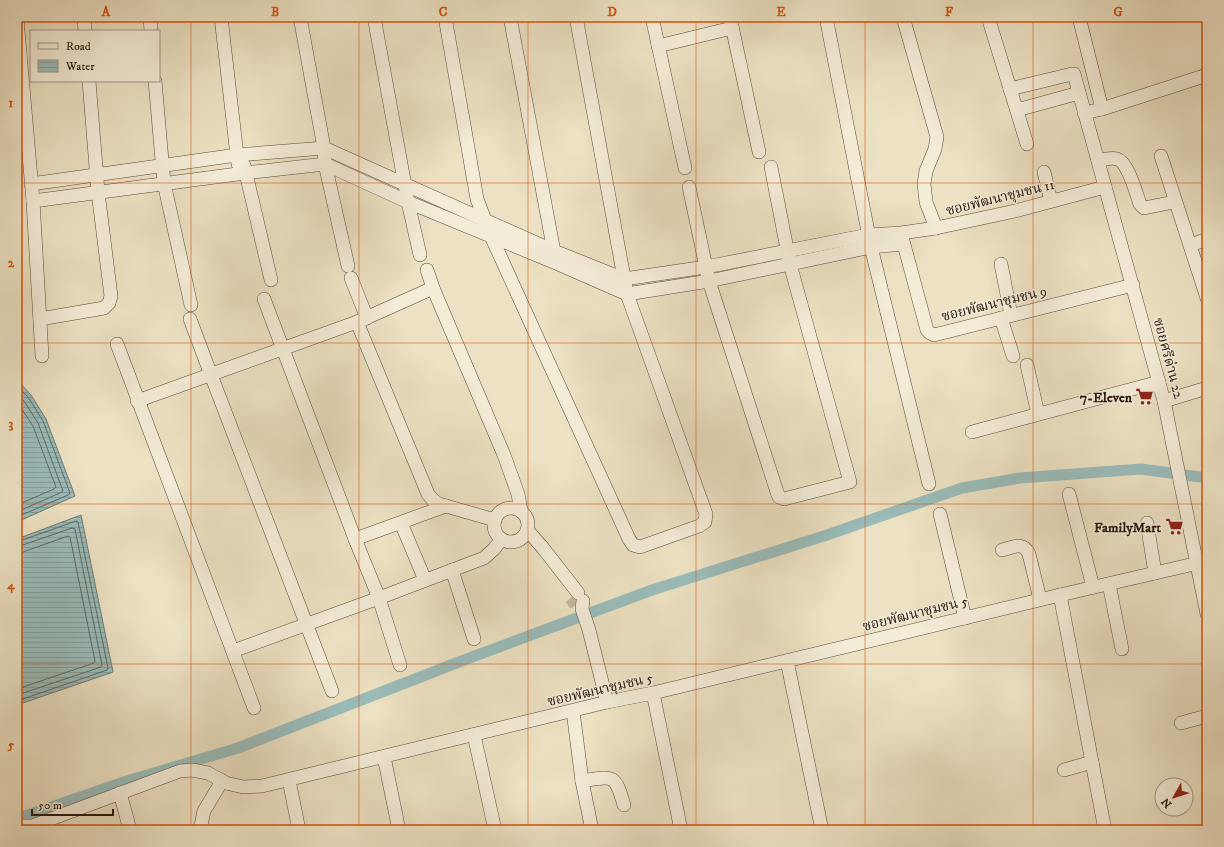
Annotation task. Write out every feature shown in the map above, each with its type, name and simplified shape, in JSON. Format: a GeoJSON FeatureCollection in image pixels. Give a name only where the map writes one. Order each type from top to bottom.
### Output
{"type":"FeatureCollection","features":[{"type":"Feature","properties":{"kind":"street"},"geometry":{"type":"LineString","coordinates":[[84,17],[85,30]]}},
{"type":"Feature","properties":{"kind":"street"},"geometry":{"type":"LineString","coordinates":[[150,17],[151,30]]}},
{"type":"Feature","properties":{"kind":"street"},"geometry":{"type":"LineString","coordinates":[[222,17],[242,173],[271,280]]}},
{"type":"Feature","properties":{"kind":"street"},"geometry":{"type":"LineString","coordinates":[[300,17],[324,148],[325,164],[350,272],[362,320],[404,438],[428,494],[433,500],[446,506],[495,520]]}},
{"type":"Feature","properties":{"kind":"street"},"geometry":{"type":"LineString","coordinates":[[374,17],[404,184],[420,255]]}},
{"type":"Feature","properties":{"kind":"street"},"geometry":{"type":"LineString","coordinates":[[445,17],[477,199],[491,236],[629,539],[633,544],[640,547],[699,526],[705,522],[706,514],[627,294],[576,17]]}},
{"type":"Feature","properties":{"kind":"street"},"geometry":{"type":"LineString","coordinates":[[510,17],[555,257]]}},
{"type":"Feature","properties":{"kind":"street"},"geometry":{"type":"LineString","coordinates":[[652,17],[685,168]]}},
{"type":"Feature","properties":{"kind":"street"},"geometry":{"type":"LineString","coordinates":[[826,17],[870,241],[929,484]]}},
{"type":"Feature","properties":{"kind":"street"},"geometry":{"type":"LineString","coordinates":[[903,17],[937,137],[935,149],[926,171],[924,184],[926,202],[936,228]]}},
{"type":"Feature","properties":{"kind":"street"},"geometry":{"type":"LineString","coordinates":[[988,17],[1028,144]]}},
{"type":"Feature","properties":{"kind":"street"},"geometry":{"type":"LineString","coordinates":[[1078,17],[1102,109]]}},
{"type":"Feature","properties":{"kind":"street"},"geometry":{"type":"LineString","coordinates":[[17,19],[33,201],[42,356]]}},
{"type":"Feature","properties":{"kind":"street"},"geometry":{"type":"LineString","coordinates":[[658,46],[731,22],[759,152]]}},
{"type":"Feature","properties":{"kind":"street","name":"ซอยศรีด่าน 22"},"geometry":{"type":"LineString","coordinates":[[1010,89],[1074,74],[1164,401],[1182,490],[1202,563],[1206,608]]}},
{"type":"Feature","properties":{"kind":"street"},"geometry":{"type":"LineString","coordinates":[[1084,113],[1102,109],[1207,75]]}},
{"type":"Feature","properties":{"kind":"street"},"geometry":{"type":"LineString","coordinates":[[40,318],[104,308],[109,302],[111,296],[98,192],[89,82]]}},
{"type":"Feature","properties":{"kind":"street"},"geometry":{"type":"LineString","coordinates":[[155,82],[161,165],[191,305]]}},
{"type":"Feature","properties":{"kind":"street"},"geometry":{"type":"LineString","coordinates":[[1017,110],[1079,93]]}},
{"type":"Feature","properties":{"kind":"street"},"geometry":{"type":"LineString","coordinates":[[31,184],[240,155],[324,148],[485,220],[627,294],[710,281],[790,264],[870,241]]}},
{"type":"Feature","properties":{"kind":"street"},"geometry":{"type":"LineString","coordinates":[[1162,156],[1207,298]]}},
{"type":"Feature","properties":{"kind":"street"},"geometry":{"type":"LineString","coordinates":[[1098,160],[1116,158],[1122,162],[1128,170],[1140,204],[1144,208],[1169,203]]}},
{"type":"Feature","properties":{"kind":"street"},"geometry":{"type":"LineString","coordinates":[[33,201],[242,173],[325,164],[408,202],[491,236],[624,280],[706,267],[787,250],[870,241]]}},
{"type":"Feature","properties":{"kind":"street"},"geometry":{"type":"LineString","coordinates":[[689,187],[710,281],[776,492],[779,497],[784,499],[850,482],[790,264],[771,167]]}},
{"type":"Feature","properties":{"kind":"street"},"geometry":{"type":"LineString","coordinates":[[1044,172],[1051,201]]}},
{"type":"Feature","properties":{"kind":"street","name":"ซอยพัฒนาชุมชน 11"},"geometry":{"type":"LineString","coordinates":[[870,241],[902,239],[936,228],[1106,187]]}},
{"type":"Feature","properties":{"kind":"street","name":"ซอยพัฒนาชุมชน 9"},"geometry":{"type":"LineString","coordinates":[[902,239],[927,330],[934,335],[1133,284]]}},
{"type":"Feature","properties":{"kind":"street"},"geometry":{"type":"LineString","coordinates":[[1191,245],[1207,239]]}},
{"type":"Feature","properties":{"kind":"street"},"geometry":{"type":"LineString","coordinates":[[1000,264],[1006,316],[1013,356]]}},
{"type":"Feature","properties":{"kind":"street"},"geometry":{"type":"LineString","coordinates":[[427,270],[504,455],[518,494],[521,511],[528,520],[526,533],[517,542],[511,543],[501,540],[495,531],[495,520],[497,515],[506,509],[517,509],[521,511]]}},
{"type":"Feature","properties":{"kind":"street"},"geometry":{"type":"LineString","coordinates":[[137,401],[210,376],[362,320],[434,288]]}},
{"type":"Feature","properties":{"kind":"street"},"geometry":{"type":"LineString","coordinates":[[264,299],[355,539],[379,598],[400,665]]}},
{"type":"Feature","properties":{"kind":"street"},"geometry":{"type":"LineString","coordinates":[[190,319],[210,376],[332,691]]}},
{"type":"Feature","properties":{"kind":"street"},"geometry":{"type":"LineString","coordinates":[[117,344],[137,401],[254,708]]}},
{"type":"Feature","properties":{"kind":"street"},"geometry":{"type":"LineString","coordinates":[[1028,365],[1038,414]]}},
{"type":"Feature","properties":{"kind":"street"},"geometry":{"type":"LineString","coordinates":[[972,432],[1159,382]]}},
{"type":"Feature","properties":{"kind":"street"},"geometry":{"type":"LineString","coordinates":[[1164,401],[1207,388]]}},
{"type":"Feature","properties":{"kind":"street"},"geometry":{"type":"LineString","coordinates":[[1070,494],[1093,587]]}},
{"type":"Feature","properties":{"kind":"street"},"geometry":{"type":"LineString","coordinates":[[355,539],[446,506]]}},
{"type":"Feature","properties":{"kind":"street"},"geometry":{"type":"LineString","coordinates":[[940,514],[966,618]]}},
{"type":"Feature","properties":{"kind":"street"},"geometry":{"type":"LineString","coordinates":[[401,523],[425,580]]}},
{"type":"Feature","properties":{"kind":"street"},"geometry":{"type":"LineString","coordinates":[[1147,524],[1155,573]]}},
{"type":"Feature","properties":{"kind":"street"},"geometry":{"type":"LineString","coordinates":[[526,533],[543,548],[579,603],[589,630],[607,702]]}},
{"type":"Feature","properties":{"kind":"street"},"geometry":{"type":"LineString","coordinates":[[233,651],[307,625],[484,558],[501,540]]}},
{"type":"Feature","properties":{"kind":"street"},"geometry":{"type":"LineString","coordinates":[[1002,550],[1018,546],[1027,550],[1030,554],[1040,599]]}},
{"type":"Feature","properties":{"kind":"street","name":"ซอยพัฒนาชุมชน 5"},"geometry":{"type":"LineString","coordinates":[[17,823],[22,826],[32,826],[180,771],[192,770],[208,773],[222,780],[243,787],[262,786],[1040,599],[1202,563]]}},
{"type":"Feature","properties":{"kind":"street"},"geometry":{"type":"LineString","coordinates":[[452,570],[474,639]]}},
{"type":"Feature","properties":{"kind":"street"},"geometry":{"type":"LineString","coordinates":[[1109,584],[1122,649]]}},
{"type":"Feature","properties":{"kind":"street"},"geometry":{"type":"LineString","coordinates":[[1060,595],[1105,830]]}},
{"type":"Feature","properties":{"kind":"street"},"geometry":{"type":"LineString","coordinates":[[787,661],[822,830]]}},
{"type":"Feature","properties":{"kind":"street"},"geometry":{"type":"LineString","coordinates":[[653,693],[681,830]]}},
{"type":"Feature","properties":{"kind":"street"},"geometry":{"type":"LineString","coordinates":[[573,711],[582,781],[592,830]]}},
{"type":"Feature","properties":{"kind":"street"},"geometry":{"type":"LineString","coordinates":[[1180,723],[1207,716]]}},
{"type":"Feature","properties":{"kind":"street"},"geometry":{"type":"LineString","coordinates":[[474,735],[494,830]]}},
{"type":"Feature","properties":{"kind":"street"},"geometry":{"type":"LineString","coordinates":[[384,756],[399,830]]}},
{"type":"Feature","properties":{"kind":"street"},"geometry":{"type":"LineString","coordinates":[[1064,770],[1092,762]]}},
{"type":"Feature","properties":{"kind":"street"},"geometry":{"type":"LineString","coordinates":[[582,781],[610,778],[614,780],[619,788],[624,805]]}},
{"type":"Feature","properties":{"kind":"street"},"geometry":{"type":"LineString","coordinates":[[200,830],[204,811],[222,780]]}},
{"type":"Feature","properties":{"kind":"street"},"geometry":{"type":"LineString","coordinates":[[289,780],[299,830]]}},
{"type":"Feature","properties":{"kind":"street"},"geometry":{"type":"LineString","coordinates":[[120,793],[130,830]]}},
{"type":"Feature","properties":{"kind":"water"},"geometry":{"type":"Polygon","coordinates":[[[17,380],[31,395],[46,419],[75,496],[17,522],[17,380]]]}},
{"type":"Feature","properties":{"kind":"water"},"geometry":{"type":"Polygon","coordinates":[[[81,515],[113,672],[17,705],[17,539],[81,515]]]}},
{"type":"Feature","properties":{"kind":"waterway"},"geometry":{"type":"LineString","coordinates":[[25,816],[127,781],[238,748],[459,662],[652,590],[824,536],[962,488],[1020,478],[1141,469],[1207,478]]}},
{"type":"Feature","properties":{"kind":"tunnel"},"geometry":{"type":"LineString","coordinates":[[571,598],[576,605]]}},
{"type":"Feature","properties":{"kind":"place","name":"7-Eleven"},"geometry":{"type":"Point","coordinates":[1145,397]}},
{"type":"Feature","properties":{"kind":"place","name":"FamilyMart"},"geometry":{"type":"Point","coordinates":[1174,527]}}]}
